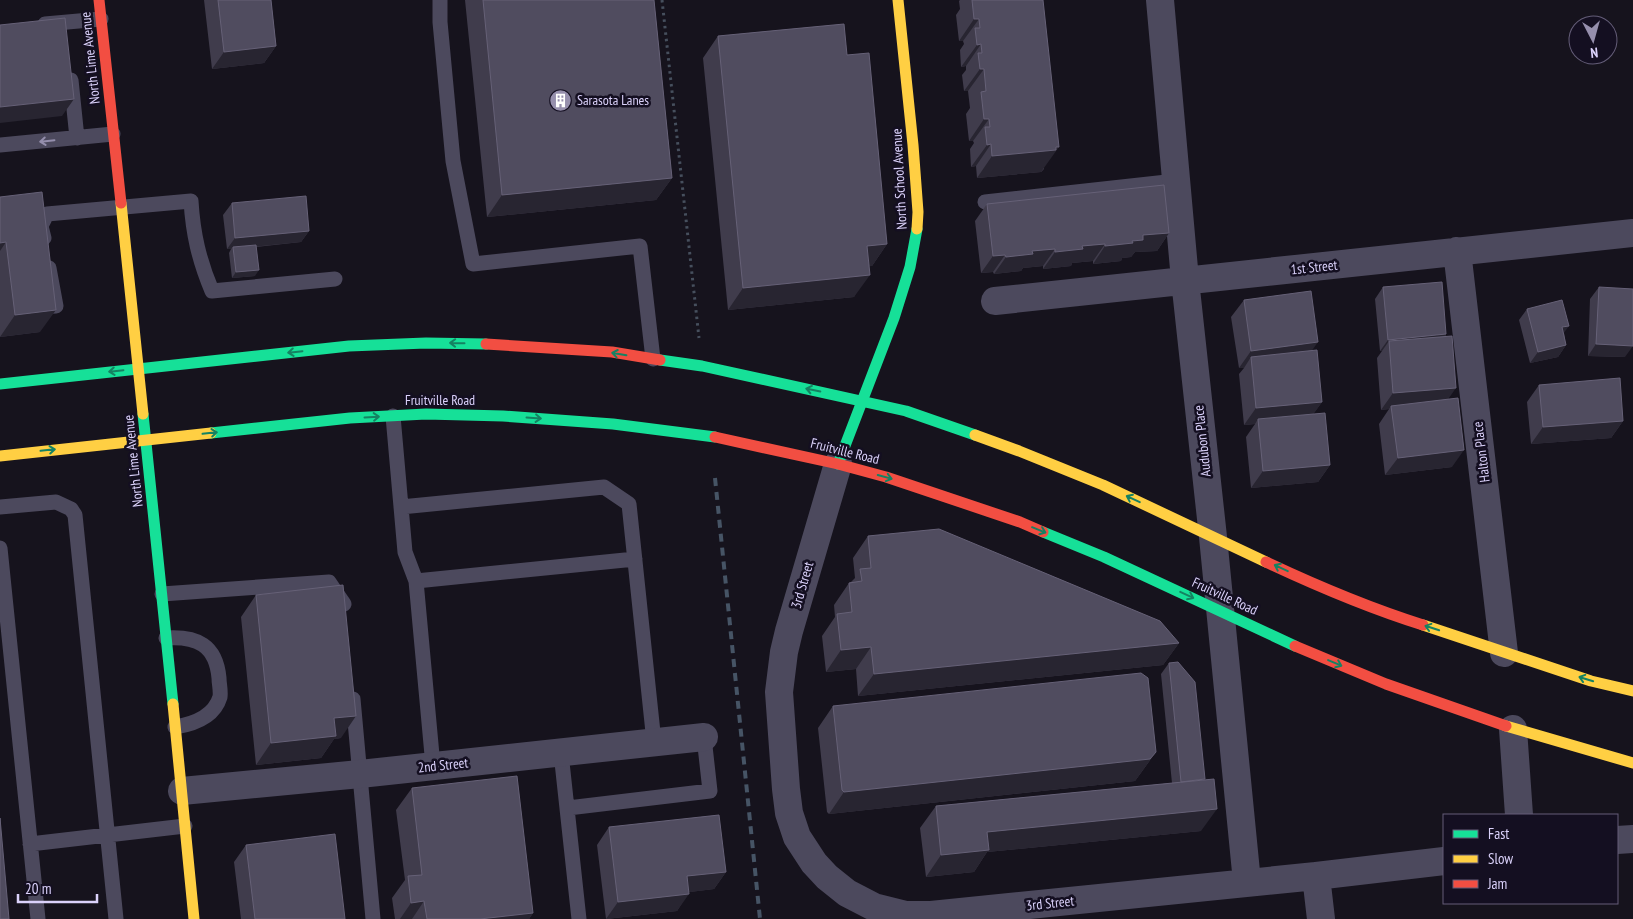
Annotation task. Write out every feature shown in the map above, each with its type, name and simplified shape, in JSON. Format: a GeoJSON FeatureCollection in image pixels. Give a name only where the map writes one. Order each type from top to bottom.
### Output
{"type":"FeatureCollection","features":[{"type":"Feature","properties":{"kind":"main road","name":"North Lime Avenue"},"geometry":{"type":"LineString","coordinates":[[99,0],[139,369],[194,919]]}},
{"type":"Feature","properties":{"kind":"main road","name":"North School Avenue"},"geometry":{"type":"LineString","coordinates":[[838,464],[903,294],[915,250],[918,212],[898,0]]}},
{"type":"Feature","properties":{"kind":"main road"},"geometry":{"type":"LineString","coordinates":[[0,384],[349,346],[426,343],[502,344],[612,352],[702,366],[906,411],[1019,451],[1103,485],[1303,579],[1385,613],[1591,681],[1633,692]]}},
{"type":"Feature","properties":{"kind":"main road","name":"Fruitville Road"},"geometry":{"type":"LineString","coordinates":[[0,456],[350,418],[393,416],[502,416],[613,424],[710,436],[838,464],[907,483],[1020,522],[1104,557],[1303,650],[1386,684],[1513,729],[1633,763]]}},
{"type":"Feature","properties":{"kind":"street","name":"Audubon Place"},"geometry":{"type":"LineString","coordinates":[[1160,0],[1185,280],[1213,537],[1247,882]]}},
{"type":"Feature","properties":{"kind":"street","name":"1st Street"},"geometry":{"type":"LineString","coordinates":[[994,301],[1633,232]]}},
{"type":"Feature","properties":{"kind":"street","name":"Halton Place"},"geometry":{"type":"LineString","coordinates":[[1458,251],[1504,652]]}},
{"type":"Feature","properties":{"kind":"street","name":"3rd Street"},"geometry":{"type":"LineString","coordinates":[[838,464],[793,617],[780,672],[779,692],[783,760],[789,813],[797,836],[814,863],[826,877],[847,893],[874,907],[906,915],[972,915],[1443,860]]}},
{"type":"Feature","properties":{"kind":"street"},"geometry":{"type":"LineString","coordinates":[[1513,729],[1519,814]]}},
{"type":"Feature","properties":{"kind":"street","name":"2nd Street"},"geometry":{"type":"LineString","coordinates":[[182,791],[704,737]]}},
{"type":"Feature","properties":{"kind":"street"},"geometry":{"type":"LineString","coordinates":[[1618,840],[1633,839]]}},
{"type":"Feature","properties":{"kind":"street"},"geometry":{"type":"LineString","coordinates":[[1316,876],[1321,919]]}},
{"type":"Feature","properties":{"kind":"lane"},"geometry":{"type":"LineString","coordinates":[[440,0],[440,22],[453,161],[473,264],[640,246],[653,359]]}},
{"type":"Feature","properties":{"kind":"lane"},"geometry":{"type":"LineString","coordinates":[[27,26],[101,19]]}},
{"type":"Feature","properties":{"kind":"lane"},"geometry":{"type":"LineString","coordinates":[[64,22],[66,41]]}},
{"type":"Feature","properties":{"kind":"lane"},"geometry":{"type":"LineString","coordinates":[[69,70],[78,138]]}},
{"type":"Feature","properties":{"kind":"lane"},"geometry":{"type":"LineString","coordinates":[[0,145],[113,134]]}},
{"type":"Feature","properties":{"kind":"lane"},"geometry":{"type":"LineString","coordinates":[[984,202],[1176,181]]}},
{"type":"Feature","properties":{"kind":"lane"},"geometry":{"type":"LineString","coordinates":[[38,290],[41,310],[56,306],[41,226],[47,214],[191,201],[196,249],[212,291],[335,279]]}},
{"type":"Feature","properties":{"kind":"lane"},"geometry":{"type":"LineString","coordinates":[[393,416],[405,552],[416,581],[433,766]]}},
{"type":"Feature","properties":{"kind":"lane"},"geometry":{"type":"LineString","coordinates":[[401,507],[604,487],[630,504],[654,742]]}},
{"type":"Feature","properties":{"kind":"lane"},"geometry":{"type":"LineString","coordinates":[[0,508],[56,502],[72,509],[75,515],[116,919]]}},
{"type":"Feature","properties":{"kind":"lane"},"geometry":{"type":"LineString","coordinates":[[0,548],[38,919]]}},
{"type":"Feature","properties":{"kind":"lane"},"geometry":{"type":"LineString","coordinates":[[416,581],[635,559]]}},
{"type":"Feature","properties":{"kind":"lane"},"geometry":{"type":"LineString","coordinates":[[162,594],[329,582],[343,603],[345,622]]}},
{"type":"Feature","properties":{"kind":"lane"},"geometry":{"type":"LineString","coordinates":[[166,638],[179,637],[193,640],[206,646],[214,654],[218,664],[220,695],[216,707],[203,719],[190,725],[175,727]]}},
{"type":"Feature","properties":{"kind":"lane"},"geometry":{"type":"LineString","coordinates":[[352,688],[373,919]]}},
{"type":"Feature","properties":{"kind":"lane"},"geometry":{"type":"LineString","coordinates":[[568,808],[710,791],[704,737]]}},
{"type":"Feature","properties":{"kind":"lane"},"geometry":{"type":"LineString","coordinates":[[561,752],[579,919]]}},
{"type":"Feature","properties":{"kind":"lane"},"geometry":{"type":"LineString","coordinates":[[30,844],[185,826]]}},
{"type":"Feature","properties":{"kind":"path"},"geometry":{"type":"LineString","coordinates":[[662,0],[702,366]]}},
{"type":"Feature","properties":{"kind":"building"},"geometry":{"type":"Polygon","coordinates":[[[218,0],[271,0],[276,46],[224,52],[218,0]]]}},
{"type":"Feature","properties":{"kind":"building","name":"Sarasota Lanes"},"geometry":{"type":"Polygon","coordinates":[[[483,0],[654,0],[672,178],[502,195],[483,0]]]}},
{"type":"Feature","properties":{"kind":"building"},"geometry":{"type":"Polygon","coordinates":[[[972,0],[1043,0],[1059,147],[1056,147],[1056,150],[992,156],[991,144],[987,145],[985,127],[990,127],[989,119],[984,119],[981,92],[986,91],[984,69],[980,69],[978,53],[982,53],[981,44],[977,45],[975,28],[980,28],[979,19],[974,19],[972,0]]]}},
{"type":"Feature","properties":{"kind":"building"},"geometry":{"type":"Polygon","coordinates":[[[65,18],[74,99],[0,107],[0,25],[65,18]]]}},
{"type":"Feature","properties":{"kind":"building"},"geometry":{"type":"Polygon","coordinates":[[[844,24],[847,55],[869,53],[887,244],[867,246],[870,275],[743,288],[718,36],[844,24]]]}},
{"type":"Feature","properties":{"kind":"building"},"geometry":{"type":"Polygon","coordinates":[[[1164,185],[1169,233],[1143,235],[1143,240],[1132,241],[1133,243],[1082,246],[1083,249],[1055,252],[1055,249],[1032,251],[1033,254],[1006,257],[1005,255],[993,256],[987,204],[1164,185]]]}},
{"type":"Feature","properties":{"kind":"building"},"geometry":{"type":"Polygon","coordinates":[[[42,192],[56,310],[15,315],[6,242],[0,243],[0,197],[42,192]]]}},
{"type":"Feature","properties":{"kind":"building"},"geometry":{"type":"Polygon","coordinates":[[[306,196],[309,231],[235,238],[232,203],[306,196]]]}},
{"type":"Feature","properties":{"kind":"building"},"geometry":{"type":"Polygon","coordinates":[[[256,245],[259,270],[236,272],[233,247],[256,245]]]}},
{"type":"Feature","properties":{"kind":"building"},"geometry":{"type":"Polygon","coordinates":[[[1442,282],[1446,334],[1388,340],[1383,287],[1442,282]]]}},
{"type":"Feature","properties":{"kind":"building"},"geometry":{"type":"Polygon","coordinates":[[[1599,287],[1633,289],[1633,346],[1596,344],[1599,287]]]}},
{"type":"Feature","properties":{"kind":"building"},"geometry":{"type":"Polygon","coordinates":[[[1311,291],[1318,342],[1251,351],[1244,300],[1311,291]]]}},
{"type":"Feature","properties":{"kind":"building"},"geometry":{"type":"Polygon","coordinates":[[[1562,300],[1569,326],[1562,327],[1566,345],[1538,352],[1527,309],[1562,300]]]}},
{"type":"Feature","properties":{"kind":"building"},"geometry":{"type":"Polygon","coordinates":[[[1452,336],[1456,388],[1393,393],[1389,341],[1452,336]]]}},
{"type":"Feature","properties":{"kind":"building"},"geometry":{"type":"Polygon","coordinates":[[[1317,350],[1322,402],[1256,408],[1251,357],[1317,350]]]}},
{"type":"Feature","properties":{"kind":"building"},"geometry":{"type":"Polygon","coordinates":[[[1620,378],[1623,421],[1543,427],[1539,385],[1620,378]]]}},
{"type":"Feature","properties":{"kind":"building"},"geometry":{"type":"Polygon","coordinates":[[[1458,398],[1464,450],[1398,458],[1391,406],[1458,398]]]}},
{"type":"Feature","properties":{"kind":"building"},"geometry":{"type":"Polygon","coordinates":[[[1325,413],[1330,465],[1263,471],[1258,419],[1325,413]]]}},
{"type":"Feature","properties":{"kind":"building"},"geometry":{"type":"Polygon","coordinates":[[[939,529],[1160,621],[1179,643],[874,674],[871,647],[841,650],[837,614],[852,612],[849,583],[862,581],[860,569],[871,568],[868,536],[939,529]]]}},
{"type":"Feature","properties":{"kind":"building"},"geometry":{"type":"Polygon","coordinates":[[[343,585],[356,716],[334,718],[336,736],[271,743],[256,595],[343,585]]]}},
{"type":"Feature","properties":{"kind":"building"},"geometry":{"type":"Polygon","coordinates":[[[1178,662],[1195,682],[1205,779],[1181,782],[1169,663],[1178,662]]]}},
{"type":"Feature","properties":{"kind":"building"},"geometry":{"type":"Polygon","coordinates":[[[1141,673],[1148,678],[1156,752],[1150,759],[844,792],[842,790],[833,706],[1141,673]]]}},
{"type":"Feature","properties":{"kind":"building"},"geometry":{"type":"Polygon","coordinates":[[[517,776],[533,913],[480,919],[427,919],[424,901],[411,903],[408,876],[422,875],[412,788],[517,776]]]}},
{"type":"Feature","properties":{"kind":"building"},"geometry":{"type":"Polygon","coordinates":[[[1214,779],[1217,809],[987,832],[989,850],[941,855],[936,806],[1214,779]]]}},
{"type":"Feature","properties":{"kind":"building"},"geometry":{"type":"Polygon","coordinates":[[[719,815],[726,872],[687,876],[689,894],[618,902],[609,827],[719,815]]]}},
{"type":"Feature","properties":{"kind":"building"},"geometry":{"type":"Polygon","coordinates":[[[0,818],[9,919],[0,919],[0,818]]]}},
{"type":"Feature","properties":{"kind":"building"},"geometry":{"type":"Polygon","coordinates":[[[335,834],[345,919],[255,919],[246,845],[335,834]]]}},
{"type":"Feature","properties":{"kind":"railway"},"geometry":{"type":"LineString","coordinates":[[715,478],[760,919]]}},
{"type":"Feature","properties":{"kind":"traffic: fast"},"geometry":{"type":"LineString","coordinates":[[838,464],[894,318],[910,267],[917,229]]}},
{"type":"Feature","properties":{"kind":"traffic: fast"},"geometry":{"type":"LineString","coordinates":[[0,384],[349,346],[426,343],[486,344]]}},
{"type":"Feature","properties":{"kind":"traffic: fast"},"geometry":{"type":"LineString","coordinates":[[660,360],[702,366],[906,411],[975,435]]}},
{"type":"Feature","properties":{"kind":"traffic: fast"},"geometry":{"type":"LineString","coordinates":[[143,414],[173,704]]}},
{"type":"Feature","properties":{"kind":"traffic: fast"},"geometry":{"type":"LineString","coordinates":[[211,433],[350,418],[426,414],[503,416],[613,424],[715,437]]}},
{"type":"Feature","properties":{"kind":"traffic: fast"},"geometry":{"type":"LineString","coordinates":[[1043,532],[1104,557],[1295,646]]}},
{"type":"Feature","properties":{"kind":"traffic: slow"},"geometry":{"type":"LineString","coordinates":[[898,0],[913,145],[918,212],[917,229]]}},
{"type":"Feature","properties":{"kind":"traffic: slow"},"geometry":{"type":"LineString","coordinates":[[121,203],[143,414]]}},
{"type":"Feature","properties":{"kind":"traffic: slow"},"geometry":{"type":"LineString","coordinates":[[0,456],[211,433]]}},
{"type":"Feature","properties":{"kind":"traffic: slow"},"geometry":{"type":"LineString","coordinates":[[975,435],[1103,485],[1266,562]]}},
{"type":"Feature","properties":{"kind":"traffic: slow"},"geometry":{"type":"LineString","coordinates":[[1423,625],[1591,681],[1633,691]]}},
{"type":"Feature","properties":{"kind":"traffic: slow"},"geometry":{"type":"LineString","coordinates":[[173,704],[194,919]]}},
{"type":"Feature","properties":{"kind":"traffic: slow"},"geometry":{"type":"LineString","coordinates":[[1506,726],[1633,763]]}},
{"type":"Feature","properties":{"kind":"traffic: jam"},"geometry":{"type":"LineString","coordinates":[[99,0],[121,203]]}},
{"type":"Feature","properties":{"kind":"traffic: jam"},"geometry":{"type":"LineString","coordinates":[[486,344],[612,352],[660,360]]}},
{"type":"Feature","properties":{"kind":"traffic: jam"},"geometry":{"type":"LineString","coordinates":[[715,437],[838,464],[886,477],[1020,522],[1043,532]]}},
{"type":"Feature","properties":{"kind":"traffic: jam"},"geometry":{"type":"LineString","coordinates":[[1266,562],[1343,596],[1423,625]]}},
{"type":"Feature","properties":{"kind":"traffic: jam"},"geometry":{"type":"LineString","coordinates":[[1295,646],[1386,684],[1506,726]]}},
{"type":"Feature","properties":{"kind":"place","name":"Sarasota Lanes"},"geometry":{"type":"Point","coordinates":[561,100]}}]}
